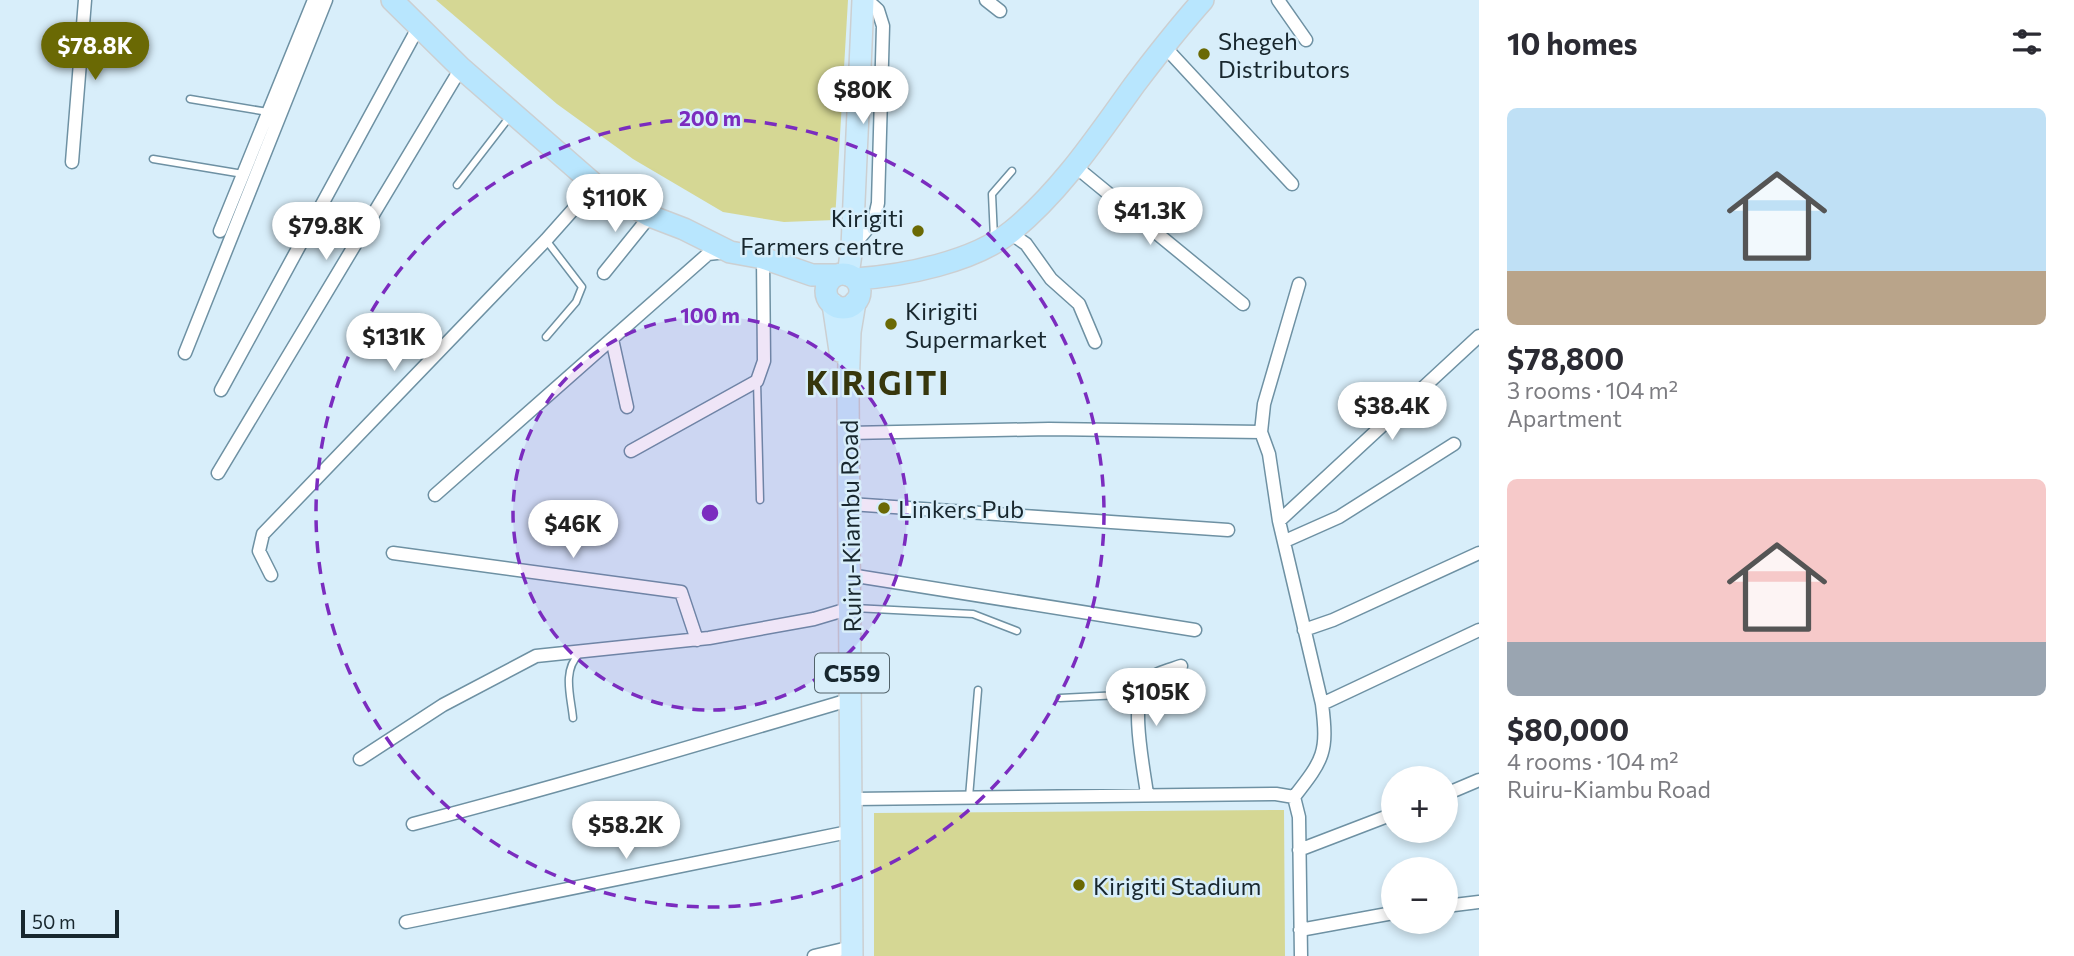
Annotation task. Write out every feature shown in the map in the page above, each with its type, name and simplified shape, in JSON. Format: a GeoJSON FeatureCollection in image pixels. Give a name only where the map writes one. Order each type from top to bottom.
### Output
{"type":"FeatureCollection","features":[{"type":"Feature","properties":{"kind":"highway"},"geometry":{"type":"LineString","coordinates":[[391,0],[461,68],[595,185],[650,216],[730,252],[768,259],[850,285]]}},
{"type":"Feature","properties":{"kind":"highway"},"geometry":{"type":"LineString","coordinates":[[830,301],[827,285],[850,285],[956,261],[1002,237],[1076,167],[1164,46],[1202,0]]}},
{"type":"Feature","properties":{"kind":"highway"},"geometry":{"type":"LineString","coordinates":[[768,259],[798,281],[844,307],[850,285]]}},
{"type":"Feature","properties":{"kind":"main road"},"geometry":{"type":"LineString","coordinates":[[850,285],[856,112],[865,0]]}},
{"type":"Feature","properties":{"kind":"main road","name":"C559"},"geometry":{"type":"LineString","coordinates":[[848,391],[850,285]]}},
{"type":"Feature","properties":{"kind":"main road","name":"C559"},"geometry":{"type":"LineString","coordinates":[[830,301],[848,391]]}},
{"type":"Feature","properties":{"kind":"main road","name":"Ruiru-Kiambu Road"},"geometry":{"type":"LineString","coordinates":[[848,391],[852,951]]}},
{"type":"Feature","properties":{"kind":"street"},"geometry":{"type":"LineString","coordinates":[[72,162],[85,0]]}},
{"type":"Feature","properties":{"kind":"street"},"geometry":{"type":"LineString","coordinates":[[220,231],[314,0]]}},
{"type":"Feature","properties":{"kind":"street"},"geometry":{"type":"LineString","coordinates":[[185,353],[326,0]]}},
{"type":"Feature","properties":{"kind":"street"},"geometry":{"type":"LineString","coordinates":[[853,243],[874,221],[878,203],[883,26],[878,10],[865,0]]}},
{"type":"Feature","properties":{"kind":"street"},"geometry":{"type":"LineString","coordinates":[[986,0],[1000,11]]}},
{"type":"Feature","properties":{"kind":"street"},"geometry":{"type":"LineString","coordinates":[[1278,0],[1306,40]]}},
{"type":"Feature","properties":{"kind":"street"},"geometry":{"type":"LineString","coordinates":[[221,390],[419,26]]}},
{"type":"Feature","properties":{"kind":"street"},"geometry":{"type":"LineString","coordinates":[[1164,46],[1292,184]]}},
{"type":"Feature","properties":{"kind":"street"},"geometry":{"type":"LineString","coordinates":[[218,473],[461,68]]}},
{"type":"Feature","properties":{"kind":"street"},"geometry":{"type":"LineString","coordinates":[[856,112],[880,95]]}},
{"type":"Feature","properties":{"kind":"street"},"geometry":{"type":"LineString","coordinates":[[1076,167],[1243,304]]}},
{"type":"Feature","properties":{"kind":"street"},"geometry":{"type":"LineString","coordinates":[[271,575],[259,551],[263,534],[546,240],[595,185]]}},
{"type":"Feature","properties":{"kind":"street"},"geometry":{"type":"LineString","coordinates":[[604,273],[650,216]]}},
{"type":"Feature","properties":{"kind":"street"},"geometry":{"type":"LineString","coordinates":[[1002,237],[1026,244],[1060,288],[1079,304],[1095,341]]}},
{"type":"Feature","properties":{"kind":"street"},"geometry":{"type":"LineString","coordinates":[[435,495],[708,254],[730,252]]}},
{"type":"Feature","properties":{"kind":"street"},"geometry":{"type":"LineString","coordinates":[[631,451],[757,381],[764,361],[768,259]]}},
{"type":"Feature","properties":{"kind":"street"},"geometry":{"type":"LineString","coordinates":[[1299,284],[1264,404],[1261,432],[1269,454],[1279,521],[1322,704],[1324,755],[1294,797],[1299,817],[1301,956]]}},
{"type":"Feature","properties":{"kind":"street"},"geometry":{"type":"LineString","coordinates":[[1279,521],[1479,336]]}},
{"type":"Feature","properties":{"kind":"street"},"geometry":{"type":"LineString","coordinates":[[612,339],[627,407]]}},
{"type":"Feature","properties":{"kind":"street"},"geometry":{"type":"LineString","coordinates":[[849,433],[1049,429],[1261,432]]}},
{"type":"Feature","properties":{"kind":"street"},"geometry":{"type":"LineString","coordinates":[[1285,541],[1350,511],[1454,444]]}},
{"type":"Feature","properties":{"kind":"street"},"geometry":{"type":"LineString","coordinates":[[850,504],[1228,530]]}},
{"type":"Feature","properties":{"kind":"street"},"geometry":{"type":"LineString","coordinates":[[393,553],[681,592],[697,640]]}},
{"type":"Feature","properties":{"kind":"street"},"geometry":{"type":"LineString","coordinates":[[1304,630],[1333,620],[1479,553]]}},
{"type":"Feature","properties":{"kind":"street"},"geometry":{"type":"LineString","coordinates":[[850,575],[1195,630]]}},
{"type":"Feature","properties":{"kind":"street"},"geometry":{"type":"LineString","coordinates":[[360,759],[422,718],[536,656],[697,640],[800,622],[851,608]]}},
{"type":"Feature","properties":{"kind":"street"},"geometry":{"type":"LineString","coordinates":[[1322,704],[1479,630]]}},
{"type":"Feature","properties":{"kind":"street"},"geometry":{"type":"LineString","coordinates":[[1147,794],[1138,716],[1140,694],[1152,678],[1181,666]]}},
{"type":"Feature","properties":{"kind":"street"},"geometry":{"type":"LineString","coordinates":[[413,824],[563,786],[653,755],[852,699]]}},
{"type":"Feature","properties":{"kind":"street"},"geometry":{"type":"LineString","coordinates":[[1458,789],[1479,780]]}},
{"type":"Feature","properties":{"kind":"street"},"geometry":{"type":"LineString","coordinates":[[853,799],[1147,794],[1276,794],[1294,797]]}},
{"type":"Feature","properties":{"kind":"street"},"geometry":{"type":"LineString","coordinates":[[1300,850],[1381,819]]}},
{"type":"Feature","properties":{"kind":"street"},"geometry":{"type":"LineString","coordinates":[[405,922],[853,831]]}},
{"type":"Feature","properties":{"kind":"street"},"geometry":{"type":"LineString","coordinates":[[1458,905],[1479,902]]}},
{"type":"Feature","properties":{"kind":"street"},"geometry":{"type":"LineString","coordinates":[[1300,930],[1381,915]]}},
{"type":"Feature","properties":{"kind":"street"},"geometry":{"type":"LineString","coordinates":[[814,956],[852,951]]}},
{"type":"Feature","properties":{"kind":"lane"},"geometry":{"type":"LineString","coordinates":[[190,99],[268,112]]}},
{"type":"Feature","properties":{"kind":"lane"},"geometry":{"type":"LineString","coordinates":[[457,185],[512,113]]}},
{"type":"Feature","properties":{"kind":"lane"},"geometry":{"type":"LineString","coordinates":[[153,159],[243,174]]}},
{"type":"Feature","properties":{"kind":"lane"},"geometry":{"type":"LineString","coordinates":[[1002,237],[991,222],[992,194],[1012,171]]}},
{"type":"Feature","properties":{"kind":"lane"},"geometry":{"type":"LineString","coordinates":[[546,240],[582,288],[576,302],[546,337]]}},
{"type":"Feature","properties":{"kind":"lane"},"geometry":{"type":"LineString","coordinates":[[757,381],[760,500]]}},
{"type":"Feature","properties":{"kind":"lane"},"geometry":{"type":"LineString","coordinates":[[851,608],[973,614],[1017,631]]}},
{"type":"Feature","properties":{"kind":"lane"},"geometry":{"type":"LineString","coordinates":[[573,718],[570,666],[580,652]]}},
{"type":"Feature","properties":{"kind":"lane"},"geometry":{"type":"LineString","coordinates":[[969,797],[978,690]]}},
{"type":"Feature","properties":{"kind":"lane"},"geometry":{"type":"LineString","coordinates":[[1059,698],[1140,694]]}},
{"type":"Feature","properties":{"kind":"green space"},"geometry":{"type":"Polygon","coordinates":[[[436,0],[848,0],[835,220],[784,222],[723,212],[633,159],[557,104],[436,0]]]}},
{"type":"Feature","properties":{"kind":"green space","name":"Kirigiti Stadium"},"geometry":{"type":"Polygon","coordinates":[[[1284,810],[1285,956],[874,956],[874,813],[1284,810]]]}},
{"type":"Feature","properties":{"kind":"place","name":"Shegeh Distributors"},"geometry":{"type":"Point","coordinates":[1204,54]}},
{"type":"Feature","properties":{"kind":"place","name":"Kirigiti Farmers centre"},"geometry":{"type":"Point","coordinates":[918,231]}},
{"type":"Feature","properties":{"kind":"place","name":"Kirigiti Supermarket"},"geometry":{"type":"Point","coordinates":[891,324]}},
{"type":"Feature","properties":{"kind":"place","name":"Linkers Pub"},"geometry":{"type":"Point","coordinates":[884,508]}},
{"type":"Feature","properties":{"kind":"place","name":"Kirigiti Stadium"},"geometry":{"type":"Point","coordinates":[1079,885]}},
{"type":"Feature","properties":{"kind":"district","name":"KIRIGITI"},"geometry":{"type":"Point","coordinates":[878,382]}}]}
